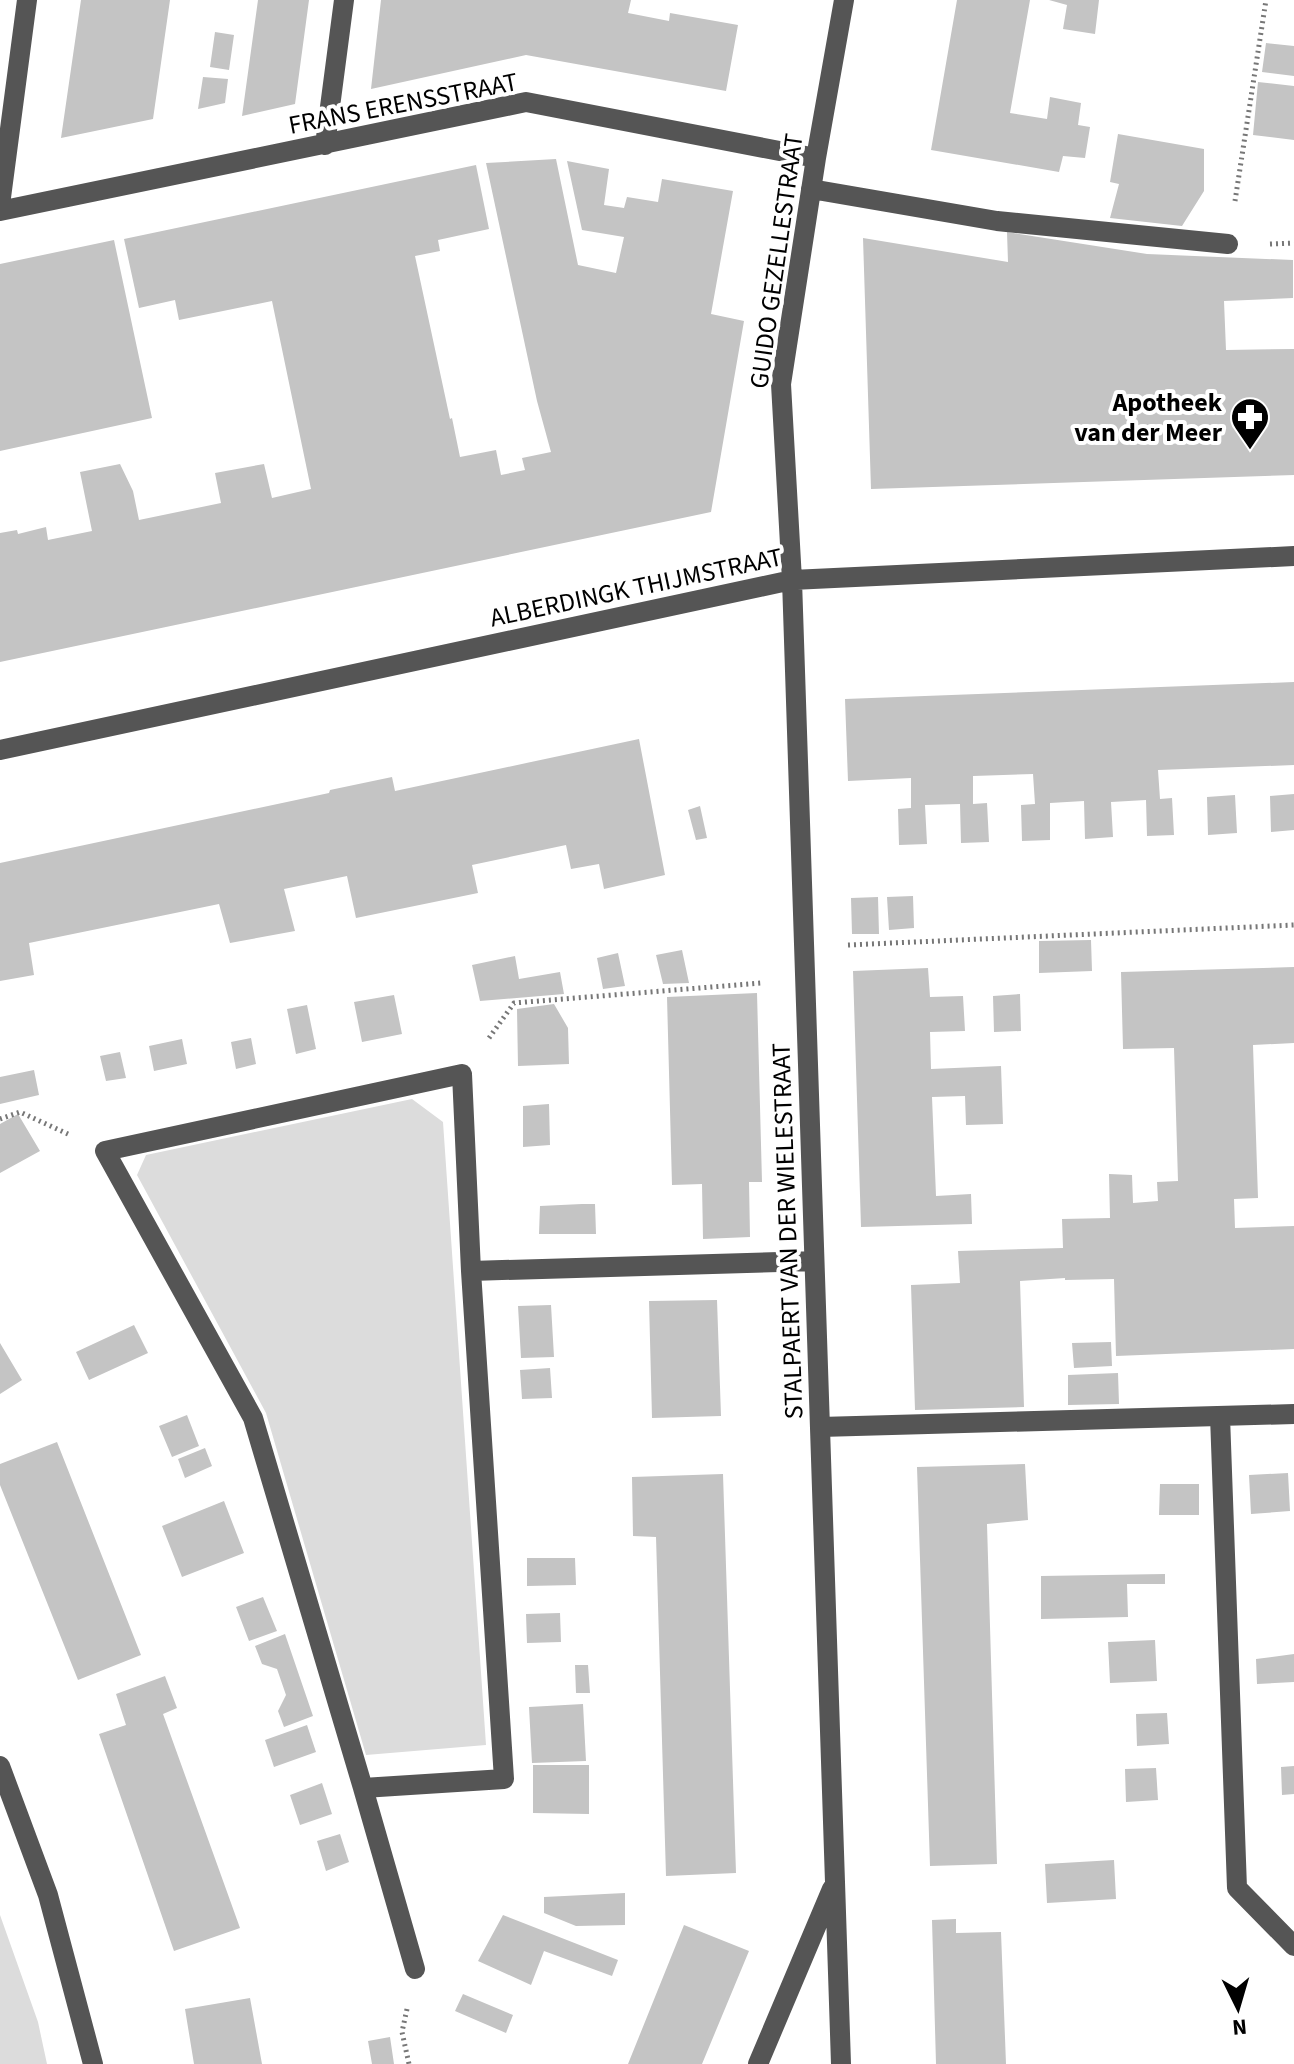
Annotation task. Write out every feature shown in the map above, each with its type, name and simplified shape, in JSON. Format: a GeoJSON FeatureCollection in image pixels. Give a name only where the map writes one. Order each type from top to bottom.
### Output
{"type":"FeatureCollection","features":[{"type":"Feature","properties":{"kind":"street"},"geometry":{"type":"LineString","coordinates":[[0,208],[27,0]]}},
{"type":"Feature","properties":{"kind":"street"},"geometry":{"type":"LineString","coordinates":[[325,145],[344,0]]}},
{"type":"Feature","properties":{"kind":"street","name":"GUIDO GEZELLESTRAAT"},"geometry":{"type":"LineString","coordinates":[[792,580],[781,384],[844,0]]}},
{"type":"Feature","properties":{"kind":"street","name":"FRANS ERENSSTRAAT"},"geometry":{"type":"LineString","coordinates":[[0,208],[325,145],[526,102],[816,158]]}},
{"type":"Feature","properties":{"kind":"street"},"geometry":{"type":"LineString","coordinates":[[811,189],[997,221],[1228,244]]}},
{"type":"Feature","properties":{"kind":"street","name":"ALBERDINGK THIJMSTRAAT"},"geometry":{"type":"LineString","coordinates":[[0,750],[792,580],[1294,556]]}},
{"type":"Feature","properties":{"kind":"street","name":"STALPAERT VAN DER WIELESTRAAT"},"geometry":{"type":"LineString","coordinates":[[792,580],[841,2064]]}},
{"type":"Feature","properties":{"kind":"street"},"geometry":{"type":"LineString","coordinates":[[363,1788],[504,1779],[471,1271],[462,1074],[105,1151],[253,1418],[415,1969]]}},
{"type":"Feature","properties":{"kind":"street"},"geometry":{"type":"LineString","coordinates":[[471,1271],[814,1261]]}},
{"type":"Feature","properties":{"kind":"street"},"geometry":{"type":"LineString","coordinates":[[820,1427],[1294,1414]]}},
{"type":"Feature","properties":{"kind":"street"},"geometry":{"type":"LineString","coordinates":[[1220,1416],[1237,1888],[1294,1946]]}},
{"type":"Feature","properties":{"kind":"street"},"geometry":{"type":"LineString","coordinates":[[0,1766],[48,1895],[93,2064]]}},
{"type":"Feature","properties":{"kind":"street","name":"STALPAERT VAN DER WIELESTRAAT"},"geometry":{"type":"LineString","coordinates":[[758,2064],[835,1881]]}},
{"type":"Feature","properties":{"kind":"path"},"geometry":{"type":"LineString","coordinates":[[1228,244],[1266,0]]}},
{"type":"Feature","properties":{"kind":"path"},"geometry":{"type":"LineString","coordinates":[[803,947],[1294,925]]}},
{"type":"Feature","properties":{"kind":"path"},"geometry":{"type":"LineString","coordinates":[[462,1074],[514,1003],[805,979]]}},
{"type":"Feature","properties":{"kind":"path"},"geometry":{"type":"LineString","coordinates":[[0,1119],[20,1112],[105,1151]]}},
{"type":"Feature","properties":{"kind":"path"},"geometry":{"type":"LineString","coordinates":[[409,2064],[402,2032],[415,1969]]}},
{"type":"Feature","properties":{"kind":"shaded area"},"geometry":{"type":"Polygon","coordinates":[[[412,1099],[443,1122],[486,1745],[366,1755],[266,1413],[137,1175],[146,1155],[412,1099]]]}},
{"type":"Feature","properties":{"kind":"shaded area"},"geometry":{"type":"Polygon","coordinates":[[[0,1915],[38,2022],[47,2064],[0,2064],[0,1915]]]}},
{"type":"Feature","properties":{"kind":"building"},"geometry":{"type":"Polygon","coordinates":[[[81,0],[170,0],[153,119],[61,138],[81,0]]]}},
{"type":"Feature","properties":{"kind":"building"},"geometry":{"type":"Polygon","coordinates":[[[258,0],[309,0],[295,104],[242,116],[258,0]]]}},
{"type":"Feature","properties":{"kind":"building"},"geometry":{"type":"Polygon","coordinates":[[[381,0],[631,0],[628,13],[669,21],[670,13],[738,25],[726,91],[526,55],[371,89],[381,0]]]}},
{"type":"Feature","properties":{"kind":"building"},"geometry":{"type":"Polygon","coordinates":[[[957,0],[1030,0],[1010,113],[1047,119],[1050,97],[1081,103],[1078,125],[1090,127],[1085,158],[1063,156],[1059,172],[931,150],[957,0]]]}},
{"type":"Feature","properties":{"kind":"building"},"geometry":{"type":"Polygon","coordinates":[[[1049,0],[1099,0],[1095,34],[1063,29],[1067,5],[1049,0]]]}},
{"type":"Feature","properties":{"kind":"building"},"geometry":{"type":"Polygon","coordinates":[[[215,32],[234,35],[229,70],[210,67],[215,32]]]}},
{"type":"Feature","properties":{"kind":"building"},"geometry":{"type":"Polygon","coordinates":[[[1266,43],[1294,46],[1294,76],[1262,72],[1266,43]]]}},
{"type":"Feature","properties":{"kind":"building"},"geometry":{"type":"Polygon","coordinates":[[[203,77],[228,79],[225,103],[198,109],[203,77]]]}},
{"type":"Feature","properties":{"kind":"building"},"geometry":{"type":"Polygon","coordinates":[[[1258,82],[1294,86],[1294,140],[1253,135],[1258,82]]]}},
{"type":"Feature","properties":{"kind":"building"},"geometry":{"type":"Polygon","coordinates":[[[1118,134],[1204,149],[1204,191],[1182,226],[1110,218],[1119,184],[1110,182],[1118,134]]]}},
{"type":"Feature","properties":{"kind":"building"},"geometry":{"type":"Polygon","coordinates":[[[556,159],[578,265],[616,273],[624,237],[582,230],[567,161],[609,169],[604,205],[624,208],[627,197],[658,202],[662,179],[733,191],[711,314],[744,321],[711,512],[0,662],[0,533],[17,530],[18,534],[46,527],[48,540],[92,531],[80,472],[120,464],[133,491],[139,520],[221,503],[215,473],[264,464],[272,498],[311,489],[272,301],[179,320],[175,300],[139,308],[124,239],[476,165],[489,229],[438,240],[440,251],[415,256],[460,457],[496,450],[501,475],[525,470],[522,458],[551,452],[537,401],[486,163],[556,159]]]}},
{"type":"Feature","properties":{"kind":"building"},"geometry":{"type":"Polygon","coordinates":[[[1007,232],[1147,254],[1293,260],[1293,298],[1224,301],[1226,350],[1294,349],[1294,475],[871,489],[863,238],[1008,262],[1007,232]]]}},
{"type":"Feature","properties":{"kind":"building"},"geometry":{"type":"Polygon","coordinates":[[[114,240],[152,418],[0,451],[0,264],[114,240]]]}},
{"type":"Feature","properties":{"kind":"building"},"geometry":{"type":"Polygon","coordinates":[[[1294,682],[1294,765],[1158,770],[1160,799],[1172,798],[1174,835],[1147,836],[1146,800],[1111,802],[1113,837],[1085,839],[1084,801],[1050,803],[1050,840],[1022,841],[1021,805],[1035,804],[1033,774],[973,776],[973,804],[987,803],[989,842],[961,843],[960,804],[925,805],[927,844],[899,845],[898,809],[911,808],[911,778],[848,781],[845,699],[1294,682]]]}},
{"type":"Feature","properties":{"kind":"building"},"geometry":{"type":"Polygon","coordinates":[[[639,739],[665,875],[604,889],[599,864],[571,869],[566,845],[472,865],[478,893],[356,918],[347,876],[284,889],[295,931],[230,943],[219,904],[29,943],[34,975],[0,981],[0,863],[392,777],[395,791],[639,739]]]}},
{"type":"Feature","properties":{"kind":"building"},"geometry":{"type":"Polygon","coordinates":[[[1294,794],[1294,830],[1271,832],[1270,796],[1294,794]]]}},
{"type":"Feature","properties":{"kind":"building"},"geometry":{"type":"Polygon","coordinates":[[[1235,795],[1237,833],[1208,835],[1207,797],[1235,795]]]}},
{"type":"Feature","properties":{"kind":"building"},"geometry":{"type":"Polygon","coordinates":[[[700,806],[707,838],[696,840],[688,810],[700,806]]]}},
{"type":"Feature","properties":{"kind":"building"},"geometry":{"type":"Polygon","coordinates":[[[913,896],[914,928],[889,930],[887,897],[913,896]]]}},
{"type":"Feature","properties":{"kind":"building"},"geometry":{"type":"Polygon","coordinates":[[[878,897],[879,934],[852,934],[851,898],[878,897]]]}},
{"type":"Feature","properties":{"kind":"building"},"geometry":{"type":"Polygon","coordinates":[[[1091,940],[1092,971],[1039,973],[1039,941],[1091,940]]]}},
{"type":"Feature","properties":{"kind":"building"},"geometry":{"type":"Polygon","coordinates":[[[682,950],[689,983],[663,984],[656,955],[682,950]]]}},
{"type":"Feature","properties":{"kind":"building"},"geometry":{"type":"Polygon","coordinates":[[[618,953],[625,986],[603,989],[597,958],[618,953]]]}},
{"type":"Feature","properties":{"kind":"building"},"geometry":{"type":"Polygon","coordinates":[[[515,956],[519,979],[560,972],[564,994],[480,1001],[472,965],[515,956]]]}},
{"type":"Feature","properties":{"kind":"building"},"geometry":{"type":"Polygon","coordinates":[[[1294,967],[1294,1043],[1253,1045],[1258,1198],[1234,1199],[1235,1228],[1294,1226],[1294,1349],[1116,1356],[1114,1279],[1020,1281],[1024,1407],[915,1410],[911,1285],[960,1283],[958,1251],[1063,1248],[1062,1219],[1110,1218],[1109,1174],[1132,1175],[1133,1203],[1158,1201],[1157,1182],[1178,1181],[1174,1048],[1123,1049],[1121,972],[1294,967]]]}},
{"type":"Feature","properties":{"kind":"building"},"geometry":{"type":"Polygon","coordinates":[[[928,968],[930,997],[963,996],[965,1031],[930,1032],[931,1069],[1001,1066],[1003,1124],[966,1125],[965,1096],[932,1097],[936,1196],[971,1194],[972,1224],[861,1227],[853,971],[928,968]]]}},
{"type":"Feature","properties":{"kind":"building"},"geometry":{"type":"Polygon","coordinates":[[[757,993],[762,1182],[749,1182],[750,1237],[703,1239],[702,1184],[672,1185],[667,997],[757,993]]]}},
{"type":"Feature","properties":{"kind":"building"},"geometry":{"type":"Polygon","coordinates":[[[1020,994],[1021,1031],[994,1032],[993,996],[1020,994]]]}},
{"type":"Feature","properties":{"kind":"building"},"geometry":{"type":"Polygon","coordinates":[[[394,995],[402,1034],[362,1042],[354,1002],[394,995]]]}},
{"type":"Feature","properties":{"kind":"building"},"geometry":{"type":"Polygon","coordinates":[[[554,1004],[568,1028],[569,1064],[518,1066],[517,1009],[554,1004]]]}},
{"type":"Feature","properties":{"kind":"building"},"geometry":{"type":"Polygon","coordinates":[[[307,1005],[316,1049],[296,1054],[287,1009],[307,1005]]]}},
{"type":"Feature","properties":{"kind":"building"},"geometry":{"type":"Polygon","coordinates":[[[251,1038],[256,1064],[236,1069],[231,1042],[251,1038]]]}},
{"type":"Feature","properties":{"kind":"building"},"geometry":{"type":"Polygon","coordinates":[[[182,1039],[187,1064],[154,1071],[149,1046],[182,1039]]]}},
{"type":"Feature","properties":{"kind":"building"},"geometry":{"type":"Polygon","coordinates":[[[120,1052],[126,1078],[106,1081],[100,1056],[120,1052]]]}},
{"type":"Feature","properties":{"kind":"building"},"geometry":{"type":"Polygon","coordinates":[[[34,1070],[39,1095],[0,1104],[0,1077],[34,1070]]]}},
{"type":"Feature","properties":{"kind":"building"},"geometry":{"type":"Polygon","coordinates":[[[549,1104],[550,1145],[523,1147],[523,1106],[549,1104]]]}},
{"type":"Feature","properties":{"kind":"building"},"geometry":{"type":"Polygon","coordinates":[[[18,1114],[40,1151],[0,1173],[0,1124],[18,1114]]]}},
{"type":"Feature","properties":{"kind":"building"},"geometry":{"type":"Polygon","coordinates":[[[595,1204],[596,1234],[539,1234],[540,1206],[595,1204]]]}},
{"type":"Feature","properties":{"kind":"building"},"geometry":{"type":"Polygon","coordinates":[[[717,1300],[721,1416],[652,1418],[649,1301],[717,1300]]]}},
{"type":"Feature","properties":{"kind":"building"},"geometry":{"type":"Polygon","coordinates":[[[551,1305],[554,1357],[521,1358],[518,1306],[551,1305]]]}},
{"type":"Feature","properties":{"kind":"building"},"geometry":{"type":"Polygon","coordinates":[[[134,1325],[148,1353],[89,1380],[76,1352],[134,1325]]]}},
{"type":"Feature","properties":{"kind":"building"},"geometry":{"type":"Polygon","coordinates":[[[1111,1342],[1112,1366],[1074,1368],[1072,1343],[1111,1342]]]}},
{"type":"Feature","properties":{"kind":"building"},"geometry":{"type":"Polygon","coordinates":[[[0,1343],[22,1380],[0,1394],[0,1343]]]}},
{"type":"Feature","properties":{"kind":"building"},"geometry":{"type":"Polygon","coordinates":[[[550,1368],[552,1398],[522,1399],[520,1370],[550,1368]]]}},
{"type":"Feature","properties":{"kind":"building"},"geometry":{"type":"Polygon","coordinates":[[[1118,1373],[1119,1404],[1068,1405],[1068,1375],[1118,1373]]]}},
{"type":"Feature","properties":{"kind":"building"},"geometry":{"type":"Polygon","coordinates":[[[187,1415],[199,1446],[172,1457],[159,1426],[187,1415]]]}},
{"type":"Feature","properties":{"kind":"building"},"geometry":{"type":"Polygon","coordinates":[[[57,1442],[141,1655],[78,1680],[0,1485],[0,1464],[57,1442]]]}},
{"type":"Feature","properties":{"kind":"building"},"geometry":{"type":"Polygon","coordinates":[[[205,1448],[212,1466],[185,1478],[178,1459],[205,1448]]]}},
{"type":"Feature","properties":{"kind":"building"},"geometry":{"type":"Polygon","coordinates":[[[1025,1464],[1028,1520],[987,1524],[997,1864],[930,1866],[917,1467],[1025,1464]]]}},
{"type":"Feature","properties":{"kind":"building"},"geometry":{"type":"Polygon","coordinates":[[[1288,1473],[1290,1511],[1251,1514],[1249,1475],[1288,1473]]]}},
{"type":"Feature","properties":{"kind":"building"},"geometry":{"type":"Polygon","coordinates":[[[723,1474],[736,1873],[666,1876],[656,1537],[633,1536],[632,1477],[723,1474]]]}},
{"type":"Feature","properties":{"kind":"building"},"geometry":{"type":"Polygon","coordinates":[[[1160,1484],[1199,1484],[1199,1515],[1159,1515],[1160,1484]]]}},
{"type":"Feature","properties":{"kind":"building"},"geometry":{"type":"Polygon","coordinates":[[[224,1501],[244,1553],[182,1577],[162,1526],[224,1501]]]}},
{"type":"Feature","properties":{"kind":"building"},"geometry":{"type":"Polygon","coordinates":[[[527,1558],[575,1558],[576,1585],[527,1586],[527,1558]]]}},
{"type":"Feature","properties":{"kind":"building"},"geometry":{"type":"Polygon","coordinates":[[[1165,1574],[1165,1584],[1127,1584],[1128,1617],[1041,1619],[1041,1576],[1165,1574]]]}},
{"type":"Feature","properties":{"kind":"building"},"geometry":{"type":"Polygon","coordinates":[[[263,1597],[277,1631],[249,1641],[236,1607],[263,1597]]]}},
{"type":"Feature","properties":{"kind":"building"},"geometry":{"type":"Polygon","coordinates":[[[560,1613],[561,1642],[527,1643],[526,1614],[560,1613]]]}},
{"type":"Feature","properties":{"kind":"building"},"geometry":{"type":"Polygon","coordinates":[[[285,1634],[313,1716],[284,1727],[278,1711],[286,1695],[277,1669],[262,1664],[255,1646],[285,1634]]]}},
{"type":"Feature","properties":{"kind":"building"},"geometry":{"type":"Polygon","coordinates":[[[1155,1640],[1157,1681],[1110,1683],[1108,1642],[1155,1640]]]}},
{"type":"Feature","properties":{"kind":"building"},"geometry":{"type":"Polygon","coordinates":[[[1294,1654],[1294,1682],[1257,1684],[1256,1659],[1294,1654]]]}},
{"type":"Feature","properties":{"kind":"building"},"geometry":{"type":"Polygon","coordinates":[[[575,1665],[588,1665],[590,1693],[576,1693],[575,1665]]]}},
{"type":"Feature","properties":{"kind":"building"},"geometry":{"type":"Polygon","coordinates":[[[165,1676],[177,1708],[163,1714],[240,1928],[174,1951],[99,1734],[126,1725],[116,1694],[165,1676]]]}},
{"type":"Feature","properties":{"kind":"building"},"geometry":{"type":"Polygon","coordinates":[[[583,1704],[586,1761],[532,1763],[529,1707],[583,1704]]]}},
{"type":"Feature","properties":{"kind":"building"},"geometry":{"type":"Polygon","coordinates":[[[1167,1713],[1169,1744],[1137,1746],[1136,1714],[1167,1713]]]}},
{"type":"Feature","properties":{"kind":"building"},"geometry":{"type":"Polygon","coordinates":[[[307,1725],[316,1752],[274,1767],[265,1740],[307,1725]]]}},
{"type":"Feature","properties":{"kind":"building"},"geometry":{"type":"Polygon","coordinates":[[[533,1765],[589,1765],[589,1814],[533,1813],[533,1765]]]}},
{"type":"Feature","properties":{"kind":"building"},"geometry":{"type":"Polygon","coordinates":[[[1294,1766],[1294,1794],[1282,1795],[1281,1767],[1294,1766]]]}},
{"type":"Feature","properties":{"kind":"building"},"geometry":{"type":"Polygon","coordinates":[[[1156,1768],[1158,1800],[1126,1802],[1125,1769],[1156,1768]]]}},
{"type":"Feature","properties":{"kind":"building"},"geometry":{"type":"Polygon","coordinates":[[[322,1783],[332,1814],[300,1825],[290,1795],[322,1783]]]}},
{"type":"Feature","properties":{"kind":"building"},"geometry":{"type":"Polygon","coordinates":[[[340,1834],[349,1862],[326,1871],[317,1841],[340,1834]]]}},
{"type":"Feature","properties":{"kind":"building"},"geometry":{"type":"Polygon","coordinates":[[[1114,1860],[1116,1899],[1047,1903],[1045,1864],[1114,1860]]]}},
{"type":"Feature","properties":{"kind":"building"},"geometry":{"type":"Polygon","coordinates":[[[625,1893],[625,1925],[576,1926],[544,1913],[544,1897],[625,1893]]]}},
{"type":"Feature","properties":{"kind":"building"},"geometry":{"type":"Polygon","coordinates":[[[503,1915],[618,1960],[612,1976],[544,1951],[531,1985],[478,1961],[503,1915]]]}},
{"type":"Feature","properties":{"kind":"building"},"geometry":{"type":"Polygon","coordinates":[[[956,1919],[956,1933],[1001,1932],[1006,2064],[936,2064],[932,1920],[956,1919]]]}},
{"type":"Feature","properties":{"kind":"building"},"geometry":{"type":"Polygon","coordinates":[[[684,1925],[749,1951],[702,2064],[628,2064],[684,1925]]]}},
{"type":"Feature","properties":{"kind":"building"},"geometry":{"type":"Polygon","coordinates":[[[463,1994],[513,2015],[506,2033],[455,2011],[463,1994]]]}},
{"type":"Feature","properties":{"kind":"building"},"geometry":{"type":"Polygon","coordinates":[[[250,1998],[262,2064],[194,2064],[185,2009],[250,1998]]]}},
{"type":"Feature","properties":{"kind":"building"},"geometry":{"type":"Polygon","coordinates":[[[390,2037],[394,2064],[372,2064],[368,2041],[390,2037]]]}},
{"type":"Feature","properties":{"kind":"place","name":"Apotheek van der Meer"},"geometry":{"type":"Point","coordinates":[1250,451]}}]}
